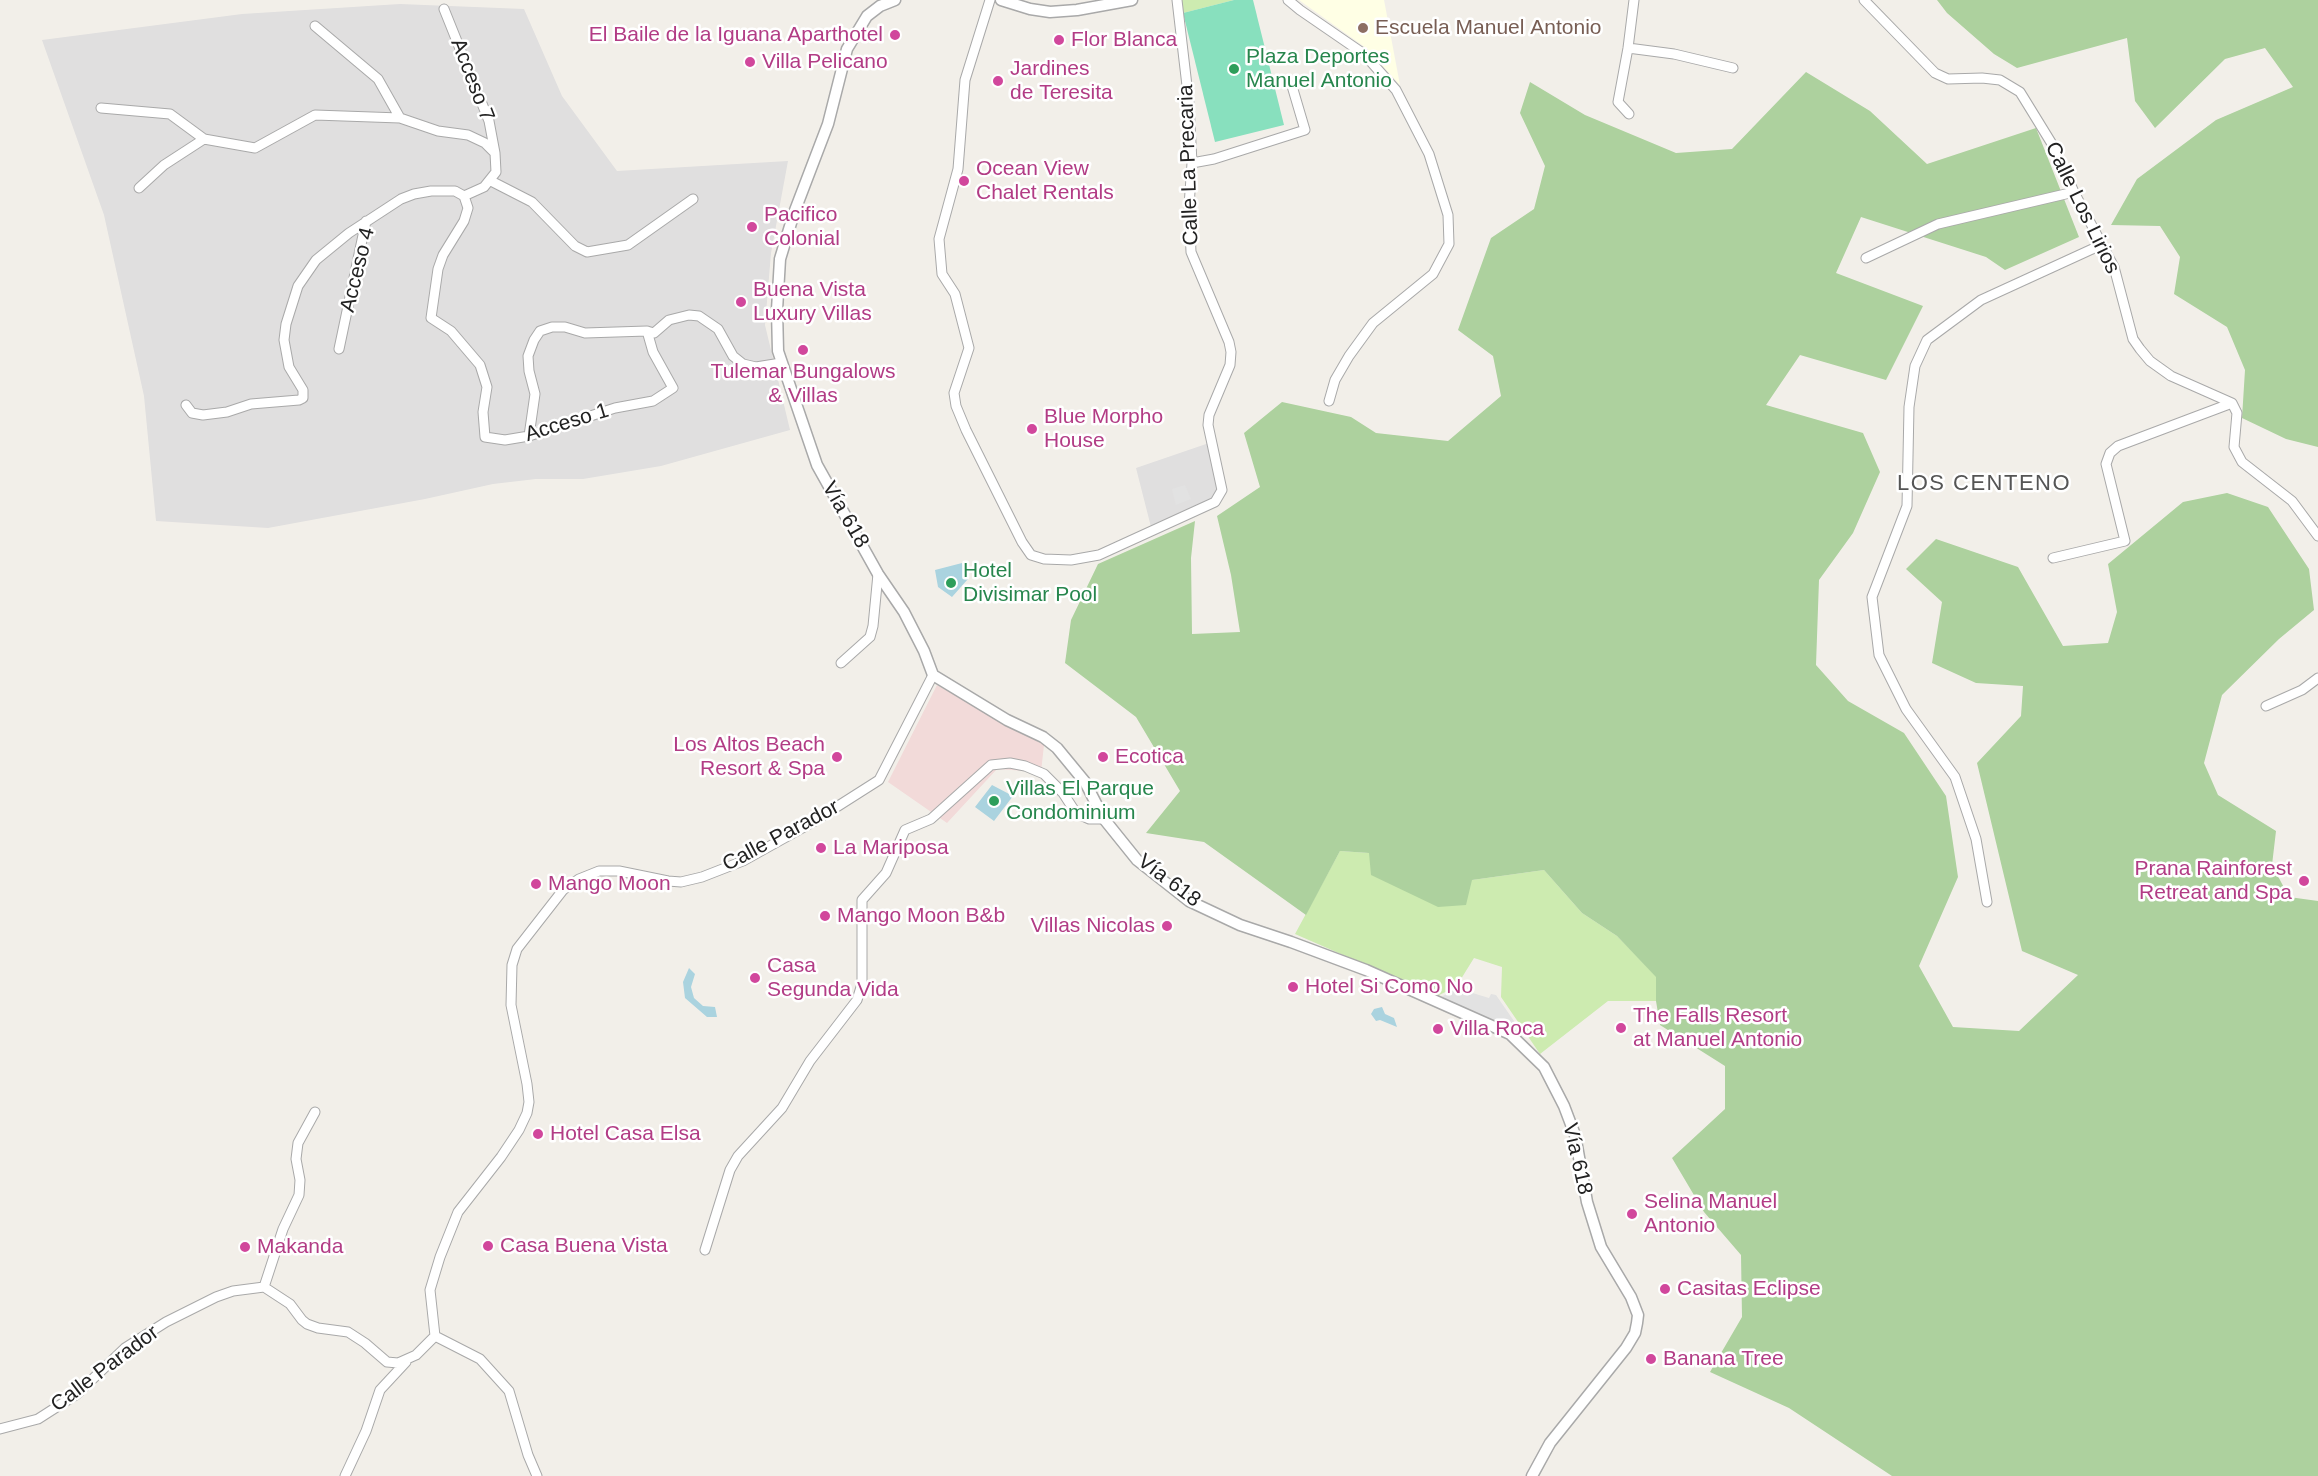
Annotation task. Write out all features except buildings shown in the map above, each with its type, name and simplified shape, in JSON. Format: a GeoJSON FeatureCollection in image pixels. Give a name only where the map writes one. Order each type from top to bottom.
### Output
{"type":"FeatureCollection","features":[{"type":"Feature","properties":{"kind":"street","name":"Vía 618"},"geometry":{"type":"LineString","coordinates":[[895,0],[880,6],[867,16],[847,49],[828,124],[794,213],[780,260],[777,310],[778,351],[817,465],[878,574],[904,612],[924,651],[933,675],[1007,720],[1043,737],[1057,748],[1085,782],[1104,819],[1137,860],[1189,901],[1240,925],[1366,970],[1510,1034],[1544,1067],[1564,1106],[1575,1135],[1587,1202],[1601,1247],[1631,1297],[1638,1315],[1635,1334],[1626,1348],[1550,1443],[1532,1476]]}},
{"type":"Feature","properties":{"kind":"street","name":"Calle La Precaria"},"geometry":{"type":"LineString","coordinates":[[990,0],[965,80],[958,169],[939,239],[942,274],[955,294],[969,348],[954,393],[956,406],[966,430],[1022,542],[1031,555],[1044,559],[1071,560],[1099,555],[1215,502],[1222,490],[1208,425],[1209,415],[1230,365],[1231,352],[1229,342],[1191,252],[1189,206],[1192,163],[1189,103],[1177,0]]}},
{"type":"Feature","properties":{"kind":"street"},"geometry":{"type":"LineString","coordinates":[[1001,0],[1030,9],[1050,12],[1077,10],[1132,0]]}},
{"type":"Feature","properties":{"kind":"street"},"geometry":{"type":"LineString","coordinates":[[1288,0],[1364,54],[1396,90],[1429,153],[1448,215],[1449,244],[1433,274],[1373,323],[1335,380],[1329,401]]}},
{"type":"Feature","properties":{"kind":"street"},"geometry":{"type":"LineString","coordinates":[[1629,114],[1618,102],[1629,48],[1634,0]]}},
{"type":"Feature","properties":{"kind":"street","name":"Calle Los Lirios"},"geometry":{"type":"LineString","coordinates":[[1864,0],[1935,73],[1948,79],[2000,80],[2020,92],[2052,144],[2074,192],[2114,267],[2133,339],[2140,350],[2150,361],[2171,376],[2232,403]]}},
{"type":"Feature","properties":{"kind":"street","name":"Acceso 7"},"geometry":{"type":"LineString","coordinates":[[444,9],[489,121],[495,153]]}},
{"type":"Feature","properties":{"kind":"street"},"geometry":{"type":"LineString","coordinates":[[315,26],[378,79],[400,118]]}},
{"type":"Feature","properties":{"kind":"street"},"geometry":{"type":"LineString","coordinates":[[1629,48],[1674,54],[1733,68]]}},
{"type":"Feature","properties":{"kind":"street"},"geometry":{"type":"LineString","coordinates":[[1192,163],[1214,159],[1305,130],[1292,86]]}},
{"type":"Feature","properties":{"kind":"street"},"geometry":{"type":"LineString","coordinates":[[101,108],[170,114],[204,139],[255,148],[315,115],[400,118],[438,131],[468,135],[485,143],[495,153],[496,172],[490,181],[484,187],[464,196]]}},
{"type":"Feature","properties":{"kind":"street"},"geometry":{"type":"LineString","coordinates":[[140,188],[164,165],[204,139]]}},
{"type":"Feature","properties":{"kind":"street"},"geometry":{"type":"LineString","coordinates":[[490,181],[532,202],[575,246],[587,252],[628,245],[693,199]]}},
{"type":"Feature","properties":{"kind":"street","name":"Acceso 4"},"geometry":{"type":"LineString","coordinates":[[339,349],[366,221],[401,199],[414,194],[455,191],[464,196]]}},
{"type":"Feature","properties":{"kind":"street"},"geometry":{"type":"LineString","coordinates":[[1866,258],[1938,225],[2074,192]]}},
{"type":"Feature","properties":{"kind":"street","name":"Acceso 1"},"geometry":{"type":"LineString","coordinates":[[464,196],[468,208],[464,221],[443,255],[438,269],[431,318],[452,331],[480,365],[487,387],[483,412],[485,437],[505,440],[529,436],[615,408],[653,401],[673,388],[653,352],[647,331]]}},
{"type":"Feature","properties":{"kind":"street"},"geometry":{"type":"LineString","coordinates":[[186,405],[192,413],[203,415],[252,404],[303,398],[303,390],[289,367],[284,340],[290,307],[298,286],[316,260],[366,221]]}},
{"type":"Feature","properties":{"kind":"street"},"geometry":{"type":"LineString","coordinates":[[1986,902],[1976,839],[1955,777],[1906,709],[1879,655],[1872,597],[1908,506],[1909,407],[1915,366],[1927,340],[1981,300],[2102,246]]}},
{"type":"Feature","properties":{"kind":"street"},"geometry":{"type":"LineString","coordinates":[[529,436],[536,394],[529,371],[528,356],[540,331],[552,327],[565,327],[585,333],[647,331],[654,333],[669,320],[689,315],[699,316],[718,329],[733,356],[743,364],[756,367],[781,363]]}},
{"type":"Feature","properties":{"kind":"street"},"geometry":{"type":"LineString","coordinates":[[2053,558],[2125,541],[2106,464],[2110,453],[2118,446],[2232,403],[2237,413],[2235,447],[2242,462],[2292,501],[2318,536]]}},
{"type":"Feature","properties":{"kind":"street"},"geometry":{"type":"LineString","coordinates":[[841,663],[870,637],[878,574]]}},
{"type":"Feature","properties":{"kind":"street","name":"Calle Parador"},"geometry":{"type":"LineString","coordinates":[[435,1336],[430,1290],[449,1233],[458,1212],[501,1157],[527,1113],[529,1102],[527,1084],[511,1005],[512,965],[517,949],[563,890],[579,879],[599,871],[619,871],[681,882],[702,877],[743,861],[813,822],[879,780],[933,675]]}},
{"type":"Feature","properties":{"kind":"street"},"geometry":{"type":"LineString","coordinates":[[2265,706],[2302,690],[2318,678]]}},
{"type":"Feature","properties":{"kind":"street"},"geometry":{"type":"LineString","coordinates":[[705,1250],[730,1170],[738,1156],[782,1108],[810,1061],[857,1000],[862,984],[862,900],[886,873],[905,830],[931,819],[991,765],[1010,763],[1044,774],[1063,793],[1076,813],[1089,819],[1104,819]]}},
{"type":"Feature","properties":{"kind":"street"},"geometry":{"type":"LineString","coordinates":[[315,1112],[298,1143],[296,1159],[300,1180],[299,1196],[283,1229],[264,1287],[290,1304],[302,1320],[312,1326],[348,1332],[387,1362],[393,1364],[408,1360]]}},
{"type":"Feature","properties":{"kind":"street","name":"Calle Parador"},"geometry":{"type":"LineString","coordinates":[[0,1429],[38,1419],[77,1394],[125,1348],[166,1322],[216,1296],[264,1287]]}},
{"type":"Feature","properties":{"kind":"street"},"geometry":{"type":"LineString","coordinates":[[345,1476],[366,1431],[380,1390],[435,1336],[480,1359],[509,1391],[528,1455],[537,1476]]}},
{"type":"Feature","properties":{"kind":"shaded area","name":"Escuela Manuel Antonio"},"geometry":{"type":"Polygon","coordinates":[[[1299,0],[1384,0],[1400,85],[1366,48],[1299,0]]]}},
{"type":"Feature","properties":{"kind":"shaded area"},"geometry":{"type":"Polygon","coordinates":[[[400,4],[524,9],[562,96],[617,171],[788,161],[771,253],[765,325],[790,430],[661,466],[583,479],[536,479],[493,484],[268,528],[156,521],[144,396],[104,215],[42,40],[242,14],[400,4]]]}},
{"type":"Feature","properties":{"kind":"shaded area"},"geometry":{"type":"Polygon","coordinates":[[[1209,443],[1217,488],[1214,498],[1151,527],[1136,468],[1209,443]]]}},
{"type":"Feature","properties":{"kind":"shaded area"},"geometry":{"type":"Polygon","coordinates":[[[1185,485],[1191,499],[1176,505],[1172,489],[1185,485]]]}},
{"type":"Feature","properties":{"kind":"shaded area"},"geometry":{"type":"Polygon","coordinates":[[[937,685],[1044,745],[1041,772],[997,769],[947,823],[888,782],[937,685]]]}},
{"type":"Feature","properties":{"kind":"shaded area"},"geometry":{"type":"Polygon","coordinates":[[[1452,991],[1466,991],[1489,998],[1491,994],[1496,995],[1514,1021],[1510,1029],[1439,998],[1452,991]]]}},
{"type":"Feature","properties":{"kind":"green space"},"geometry":{"type":"Polygon","coordinates":[[[1234,0],[1183,13],[1180,1],[1234,0]]]}},
{"type":"Feature","properties":{"kind":"green space","name":"Plaza Deportes Manuel Antonio"},"geometry":{"type":"Polygon","coordinates":[[[1234,0],[1253,0],[1284,125],[1215,142],[1183,13],[1234,0]]]}},
{"type":"Feature","properties":{"kind":"green space"},"geometry":{"type":"Polygon","coordinates":[[[1937,0],[2318,0],[2318,447],[2286,439],[2242,418],[2245,370],[2227,327],[2174,294],[2180,257],[2160,226],[2111,225],[2137,179],[2216,120],[2293,87],[2265,48],[2225,59],[2155,128],[2135,101],[2127,38],[2017,68],[1994,54],[1947,13],[1937,0]]]}},
{"type":"Feature","properties":{"kind":"green space"},"geometry":{"type":"Polygon","coordinates":[[[1806,72],[1870,111],[1927,164],[2036,128],[2079,237],[2005,270],[1986,257],[1861,217],[1836,273],[1923,306],[1886,380],[1800,355],[1766,405],[1863,433],[1880,472],[1853,533],[1819,580],[1816,665],[1848,701],[1904,733],[1946,796],[1958,877],[1919,966],[1953,1027],[2019,1031],[2078,975],[2022,951],[1977,763],[2021,716],[2023,686],[1976,683],[1932,663],[1942,602],[1906,569],[1936,539],[2018,567],[2063,646],[2108,643],[2117,612],[2108,564],[2183,502],[2227,493],[2268,507],[2309,569],[2314,610],[2279,639],[2222,695],[2204,763],[2218,795],[2276,831],[2272,865],[2289,897],[2318,901],[2318,1476],[1892,1476],[1789,1408],[1710,1372],[1742,1317],[1741,1255],[1704,1212],[1672,1158],[1725,1109],[1725,1066],[1660,1025],[1656,1001],[1656,977],[1617,936],[1582,913],[1544,870],[1472,880],[1466,905],[1438,907],[1371,875],[1369,853],[1340,851],[1306,915],[1204,842],[1146,833],[1180,791],[1136,717],[1065,663],[1071,620],[1098,564],[1195,521],[1191,558],[1192,634],[1240,632],[1231,575],[1217,516],[1260,487],[1244,433],[1282,402],[1351,417],[1376,433],[1448,441],[1501,396],[1493,356],[1458,330],[1491,238],[1534,209],[1545,166],[1520,113],[1530,82],[1585,115],[1676,153],[1732,149],[1806,72]]]}},
{"type":"Feature","properties":{"kind":"green space"},"geometry":{"type":"Polygon","coordinates":[[[1340,851],[1369,853],[1472,880],[1544,870],[1582,913],[1617,936],[1657,977],[1656,1001],[1608,1001],[1540,1054],[1501,997],[1502,967],[1474,958],[1456,987],[1437,996],[1295,934],[1340,851]]]}},
{"type":"Feature","properties":{"kind":"water","name":"Hotel Divisimar Pool"},"geometry":{"type":"Polygon","coordinates":[[[962,563],[968,579],[952,597],[938,587],[935,570],[962,563]]]}},
{"type":"Feature","properties":{"kind":"water","name":"Villas El Parque Condominium"},"geometry":{"type":"Polygon","coordinates":[[[992,785],[1013,796],[994,821],[975,807],[992,785]]]}},
{"type":"Feature","properties":{"kind":"water"},"geometry":{"type":"Polygon","coordinates":[[[689,968],[695,974],[691,987],[694,998],[703,1006],[715,1007],[717,1017],[707,1017],[685,998],[683,982],[689,968]]]}},
{"type":"Feature","properties":{"kind":"water"},"geometry":{"type":"Polygon","coordinates":[[[1382,1007],[1385,1014],[1394,1018],[1397,1027],[1380,1020],[1376,1021],[1371,1014],[1374,1009],[1382,1007]]]}},
{"type":"Feature","properties":{"kind":"place","name":"Escuela Manuel Antonio"},"geometry":{"type":"Point","coordinates":[1363,28]}},
{"type":"Feature","properties":{"kind":"place","name":"El Baile de la Iguana Aparthotel"},"geometry":{"type":"Point","coordinates":[895,35]}},
{"type":"Feature","properties":{"kind":"place","name":"Flor Blanca"},"geometry":{"type":"Point","coordinates":[1059,40]}},
{"type":"Feature","properties":{"kind":"place","name":"Villa Pelicano"},"geometry":{"type":"Point","coordinates":[750,62]}},
{"type":"Feature","properties":{"kind":"place","name":"Plaza Deportes Manuel Antonio"},"geometry":{"type":"Point","coordinates":[1234,69]}},
{"type":"Feature","properties":{"kind":"place","name":"Jardines de Teresita"},"geometry":{"type":"Point","coordinates":[998,81]}},
{"type":"Feature","properties":{"kind":"place","name":"Ocean View Chalet Rentals"},"geometry":{"type":"Point","coordinates":[964,181]}},
{"type":"Feature","properties":{"kind":"place","name":"Pacifico Colonial"},"geometry":{"type":"Point","coordinates":[752,227]}},
{"type":"Feature","properties":{"kind":"place","name":"Buena Vista Luxury Villas"},"geometry":{"type":"Point","coordinates":[741,302]}},
{"type":"Feature","properties":{"kind":"place","name":"Tulemar Bungalows & Villas"},"geometry":{"type":"Point","coordinates":[803,350]}},
{"type":"Feature","properties":{"kind":"place","name":"Blue Morpho House"},"geometry":{"type":"Point","coordinates":[1032,429]}},
{"type":"Feature","properties":{"kind":"place","name":"Hotel Divisimar Pool"},"geometry":{"type":"Point","coordinates":[951,583]}},
{"type":"Feature","properties":{"kind":"place","name":"Los Altos Beach Resort & Spa"},"geometry":{"type":"Point","coordinates":[837,757]}},
{"type":"Feature","properties":{"kind":"place","name":"Ecotica"},"geometry":{"type":"Point","coordinates":[1103,757]}},
{"type":"Feature","properties":{"kind":"place","name":"Villas El Parque Condominium"},"geometry":{"type":"Point","coordinates":[994,801]}},
{"type":"Feature","properties":{"kind":"place","name":"La Mariposa"},"geometry":{"type":"Point","coordinates":[821,848]}},
{"type":"Feature","properties":{"kind":"place","name":"Prana Rainforest Retreat and Spa"},"geometry":{"type":"Point","coordinates":[2304,881]}},
{"type":"Feature","properties":{"kind":"place","name":"Mango Moon"},"geometry":{"type":"Point","coordinates":[536,884]}},
{"type":"Feature","properties":{"kind":"place","name":"Mango Moon B&b"},"geometry":{"type":"Point","coordinates":[825,916]}},
{"type":"Feature","properties":{"kind":"place","name":"Villas Nicolas"},"geometry":{"type":"Point","coordinates":[1167,926]}},
{"type":"Feature","properties":{"kind":"place","name":"Casa Segunda Vida"},"geometry":{"type":"Point","coordinates":[755,978]}},
{"type":"Feature","properties":{"kind":"place","name":"Hotel Si Como No"},"geometry":{"type":"Point","coordinates":[1293,987]}},
{"type":"Feature","properties":{"kind":"place","name":"The Falls Resort at Manuel Antonio"},"geometry":{"type":"Point","coordinates":[1621,1028]}},
{"type":"Feature","properties":{"kind":"place","name":"Villa Roca"},"geometry":{"type":"Point","coordinates":[1438,1029]}},
{"type":"Feature","properties":{"kind":"place","name":"Hotel Casa Elsa"},"geometry":{"type":"Point","coordinates":[538,1134]}},
{"type":"Feature","properties":{"kind":"place","name":"Selina Manuel Antonio"},"geometry":{"type":"Point","coordinates":[1632,1214]}},
{"type":"Feature","properties":{"kind":"place","name":"Casa Buena Vista"},"geometry":{"type":"Point","coordinates":[488,1246]}},
{"type":"Feature","properties":{"kind":"place","name":"Makanda"},"geometry":{"type":"Point","coordinates":[245,1247]}},
{"type":"Feature","properties":{"kind":"place","name":"Casitas Eclipse"},"geometry":{"type":"Point","coordinates":[1665,1289]}},
{"type":"Feature","properties":{"kind":"place","name":"Banana Tree"},"geometry":{"type":"Point","coordinates":[1651,1359]}},
{"type":"Feature","properties":{"kind":"district","name":"LOS CENTENO"},"geometry":{"type":"Point","coordinates":[1984,484]}}]}
